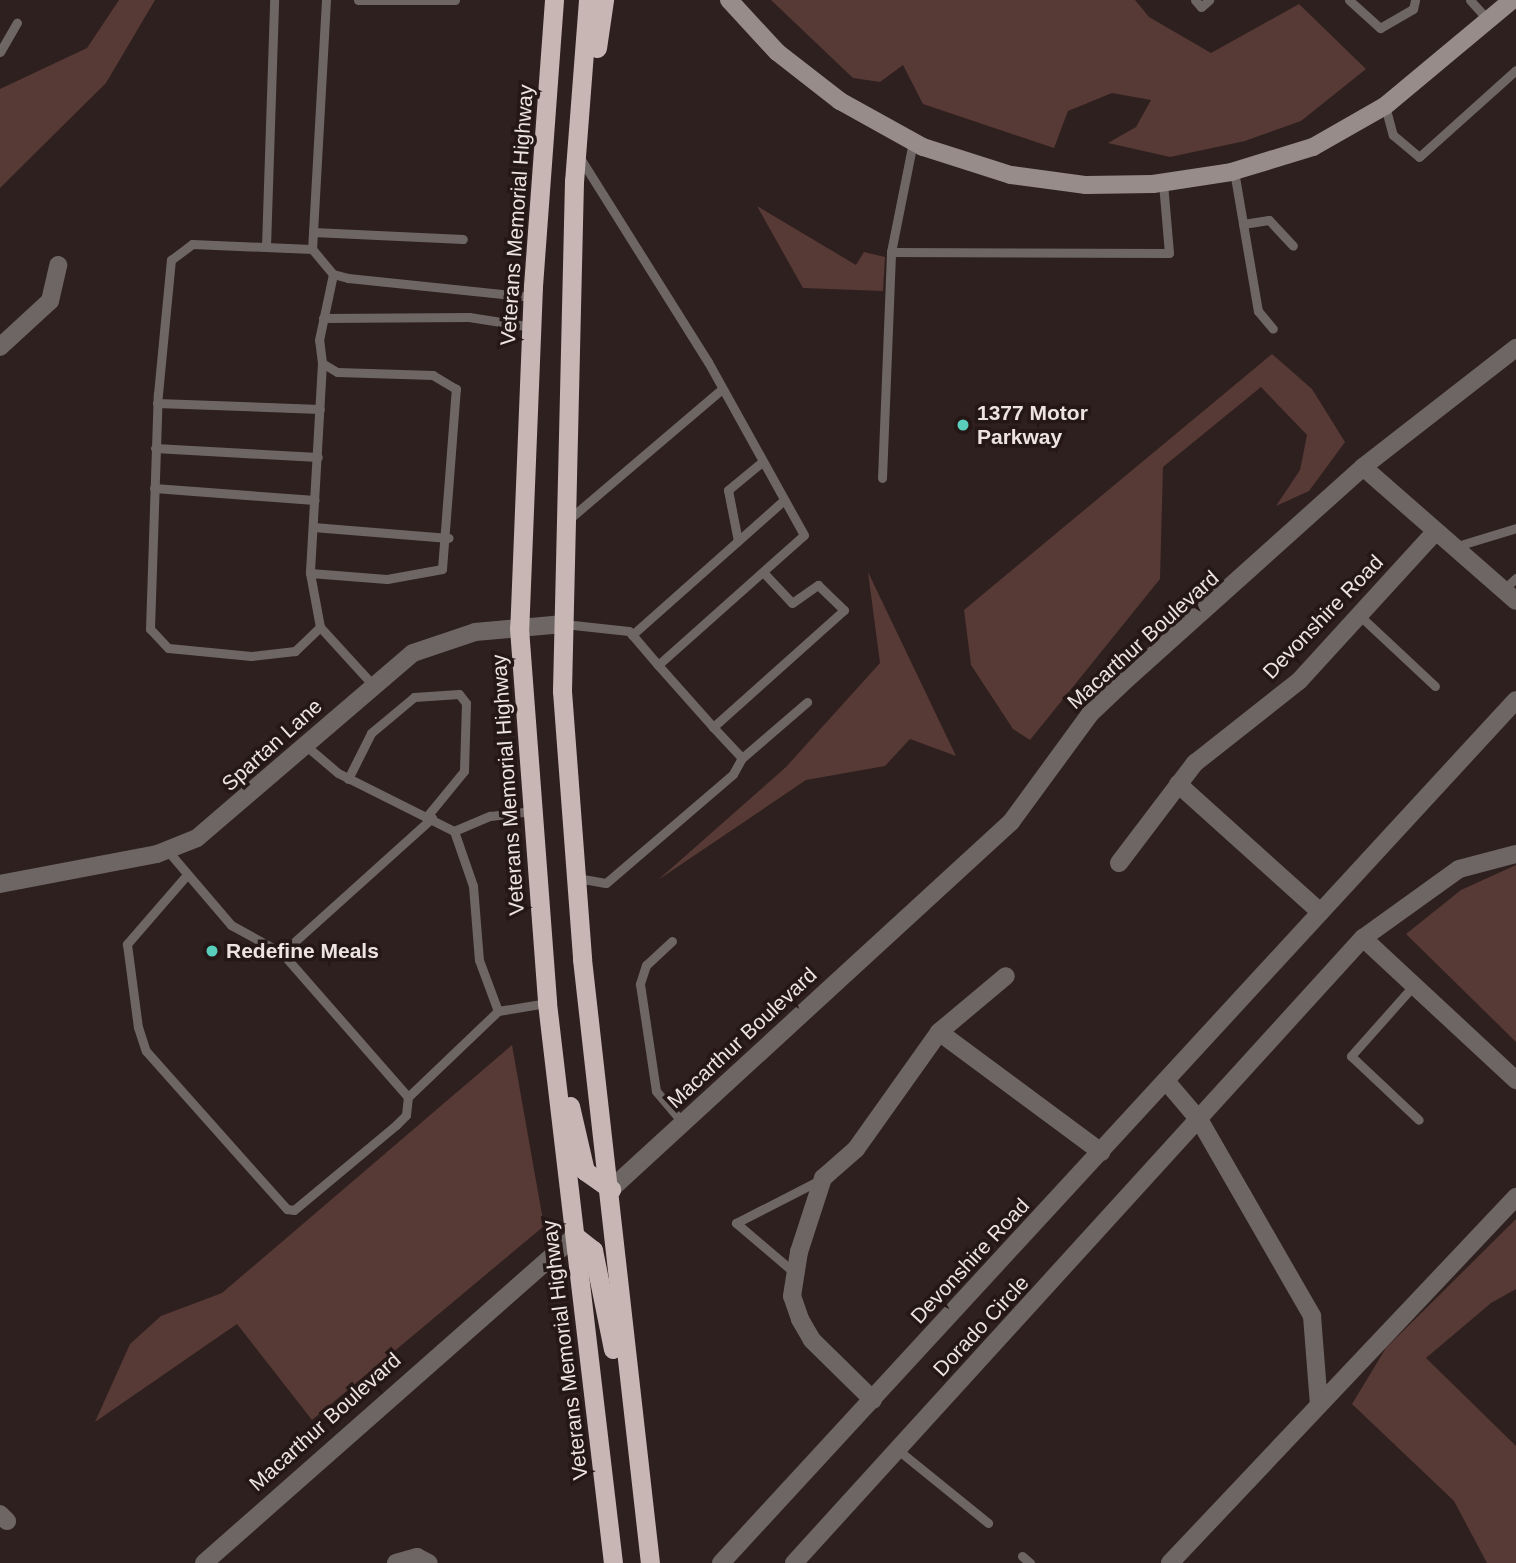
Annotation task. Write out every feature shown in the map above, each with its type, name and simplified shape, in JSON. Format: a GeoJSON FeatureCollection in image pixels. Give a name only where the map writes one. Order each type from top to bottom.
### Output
{"type":"FeatureCollection","features":[{"type":"Feature","properties":{"kind":"highway","name":"Veterans Memorial Highway"},"geometry":{"type":"LineString","coordinates":[[554,0],[531,327],[519,628],[547,1003],[613,1563]]}},
{"type":"Feature","properties":{"kind":"highway"},"geometry":{"type":"LineString","coordinates":[[588,0],[577,152],[564,524],[564,624],[575,878],[611,1189],[636,1464],[650,1563]]}},
{"type":"Feature","properties":{"kind":"highway"},"geometry":{"type":"LineString","coordinates":[[580,117],[604,0]]}},
{"type":"Feature","properties":{"kind":"highway"},"geometry":{"type":"LineString","coordinates":[[547,1003],[585,1171],[611,1189]]}},
{"type":"Feature","properties":{"kind":"highway"},"geometry":{"type":"LineString","coordinates":[[575,1236],[593,1250],[636,1464]]}},
{"type":"Feature","properties":{"kind":"main road"},"geometry":{"type":"LineString","coordinates":[[729,0],[777,52],[841,101],[913,142],[1011,175],[1086,185],[1163,183],[1234,171],[1314,147],[1385,106],[1512,0]]}},
{"type":"Feature","properties":{"kind":"street"},"geometry":{"type":"LineString","coordinates":[[0,347],[50,301],[58,265]]}},
{"type":"Feature","properties":{"kind":"street","name":"Macarthur Boulevard"},"geometry":{"type":"LineString","coordinates":[[611,1189],[1011,822],[1090,714],[1363,467],[1516,348]]}},
{"type":"Feature","properties":{"kind":"street"},"geometry":{"type":"LineString","coordinates":[[1363,467],[1452,548],[1512,590]]}},
{"type":"Feature","properties":{"kind":"street","name":"Devonshire Road"},"geometry":{"type":"LineString","coordinates":[[1119,863],[1178,784],[1299,681],[1434,533]]}},
{"type":"Feature","properties":{"kind":"street","name":"Spartan Lane"},"geometry":{"type":"LineString","coordinates":[[0,884],[167,850],[207,831],[372,684],[413,653],[475,632],[564,624]]}},
{"type":"Feature","properties":{"kind":"street","name":"Devonshire Road"},"geometry":{"type":"LineString","coordinates":[[721,1563],[1516,700]]}},
{"type":"Feature","properties":{"kind":"street"},"geometry":{"type":"LineString","coordinates":[[1178,784],[1320,912]]}},
{"type":"Feature","properties":{"kind":"street","name":"Dorado Circle"},"geometry":{"type":"LineString","coordinates":[[794,1563],[1200,1121],[1363,938],[1459,869],[1516,854]]}},
{"type":"Feature","properties":{"kind":"street"},"geometry":{"type":"LineString","coordinates":[[1363,938],[1516,1080]]}},
{"type":"Feature","properties":{"kind":"street"},"geometry":{"type":"LineString","coordinates":[[873,1400],[812,1340],[792,1296],[823,1178],[856,1149],[939,1032],[1006,976]]}},
{"type":"Feature","properties":{"kind":"street"},"geometry":{"type":"LineString","coordinates":[[939,1032],[1101,1152]]}},
{"type":"Feature","properties":{"kind":"street"},"geometry":{"type":"LineString","coordinates":[[1166,1081],[1200,1121],[1312,1315],[1319,1405]]}},
{"type":"Feature","properties":{"kind":"street"},"geometry":{"type":"LineString","coordinates":[[1170,1563],[1516,1197]]}},
{"type":"Feature","properties":{"kind":"street","name":"Macarthur Boulevard"},"geometry":{"type":"LineString","coordinates":[[204,1563],[575,1236]]}},
{"type":"Feature","properties":{"kind":"street"},"geometry":{"type":"LineString","coordinates":[[396,1563],[416,1557],[429,1563]]}},
{"type":"Feature","properties":{"kind":"lane"},"geometry":{"type":"LineString","coordinates":[[266,246],[274,0]]}},
{"type":"Feature","properties":{"kind":"lane"},"geometry":{"type":"LineString","coordinates":[[326,0],[312,248],[333,274],[533,297]]}},
{"type":"Feature","properties":{"kind":"lane"},"geometry":{"type":"LineString","coordinates":[[358,0],[455,0]]}},
{"type":"Feature","properties":{"kind":"lane"},"geometry":{"type":"LineString","coordinates":[[1195,0],[1201,7],[1209,0]]}},
{"type":"Feature","properties":{"kind":"lane"},"geometry":{"type":"LineString","coordinates":[[1349,0],[1380,28],[1413,9],[1415,0]]}},
{"type":"Feature","properties":{"kind":"lane"},"geometry":{"type":"LineString","coordinates":[[1470,0],[1489,21]]}},
{"type":"Feature","properties":{"kind":"lane"},"geometry":{"type":"LineString","coordinates":[[0,52],[17,22]]}},
{"type":"Feature","properties":{"kind":"lane"},"geometry":{"type":"LineString","coordinates":[[1385,106],[1393,135],[1419,157],[1516,70]]}},
{"type":"Feature","properties":{"kind":"lane"},"geometry":{"type":"LineString","coordinates":[[882,478],[891,252],[913,142]]}},
{"type":"Feature","properties":{"kind":"lane"},"geometry":{"type":"LineString","coordinates":[[577,152],[721,390],[804,535],[658,665]]}},
{"type":"Feature","properties":{"kind":"lane"},"geometry":{"type":"LineString","coordinates":[[1234,171],[1258,311],[1273,329]]}},
{"type":"Feature","properties":{"kind":"lane"},"geometry":{"type":"LineString","coordinates":[[891,252],[1169,253],[1163,183]]}},
{"type":"Feature","properties":{"kind":"lane"},"geometry":{"type":"LineString","coordinates":[[1243,224],[1269,219],[1293,246]]}},
{"type":"Feature","properties":{"kind":"lane"},"geometry":{"type":"LineString","coordinates":[[313,232],[463,239]]}},
{"type":"Feature","properties":{"kind":"lane"},"geometry":{"type":"LineString","coordinates":[[312,248],[192,244],[176,250],[168,273],[157,403],[150,629],[168,648],[251,656],[295,651],[320,627]]}},
{"type":"Feature","properties":{"kind":"lane"},"geometry":{"type":"LineString","coordinates":[[333,274],[323,318],[310,573],[320,627],[372,684]]}},
{"type":"Feature","properties":{"kind":"lane"},"geometry":{"type":"LineString","coordinates":[[323,318],[469,317],[531,327]]}},
{"type":"Feature","properties":{"kind":"lane"},"geometry":{"type":"LineString","coordinates":[[310,573],[387,579],[442,569],[449,538],[456,389],[433,375],[337,372],[322,363]]}},
{"type":"Feature","properties":{"kind":"lane"},"geometry":{"type":"LineString","coordinates":[[564,524],[721,390]]}},
{"type":"Feature","properties":{"kind":"lane"},"geometry":{"type":"LineString","coordinates":[[157,403],[320,409]]}},
{"type":"Feature","properties":{"kind":"lane"},"geometry":{"type":"LineString","coordinates":[[156,448],[318,457]]}},
{"type":"Feature","properties":{"kind":"lane"},"geometry":{"type":"LineString","coordinates":[[738,541],[728,490],[762,461]]}},
{"type":"Feature","properties":{"kind":"lane"},"geometry":{"type":"LineString","coordinates":[[154,488],[315,500]]}},
{"type":"Feature","properties":{"kind":"lane"},"geometry":{"type":"LineString","coordinates":[[632,635],[784,500]]}},
{"type":"Feature","properties":{"kind":"lane"},"geometry":{"type":"LineString","coordinates":[[313,527],[449,538]]}},
{"type":"Feature","properties":{"kind":"lane"},"geometry":{"type":"LineString","coordinates":[[1452,548],[1516,528]]}},
{"type":"Feature","properties":{"kind":"lane"},"geometry":{"type":"LineString","coordinates":[[713,727],[844,610],[818,585],[792,603],[763,572]]}},
{"type":"Feature","properties":{"kind":"lane"},"geometry":{"type":"LineString","coordinates":[[1359,615],[1436,686]]}},
{"type":"Feature","properties":{"kind":"lane"},"geometry":{"type":"LineString","coordinates":[[564,624],[632,635],[742,758]]}},
{"type":"Feature","properties":{"kind":"lane"},"geometry":{"type":"LineString","coordinates":[[282,953],[430,816],[464,771],[466,703],[459,694],[414,697],[371,733],[348,779]]}},
{"type":"Feature","properties":{"kind":"lane"},"geometry":{"type":"LineString","coordinates":[[575,878],[606,883],[733,774],[742,758],[807,702]]}},
{"type":"Feature","properties":{"kind":"lane"},"geometry":{"type":"LineString","coordinates":[[305,746],[348,779],[430,816],[454,831],[473,886],[479,960],[498,1011]]}},
{"type":"Feature","properties":{"kind":"lane"},"geometry":{"type":"LineString","coordinates":[[454,831],[490,816],[532,811]]}},
{"type":"Feature","properties":{"kind":"lane"},"geometry":{"type":"LineString","coordinates":[[167,850],[186,877],[231,925],[282,953],[408,1097]]}},
{"type":"Feature","properties":{"kind":"lane"},"geometry":{"type":"LineString","coordinates":[[186,877],[127,944],[138,1027],[146,1051],[287,1209],[294,1210],[396,1125],[406,1115],[408,1097],[498,1011],[547,1003]]}},
{"type":"Feature","properties":{"kind":"lane"},"geometry":{"type":"LineString","coordinates":[[672,941],[646,965],[640,984],[656,1091],[683,1123]]}},
{"type":"Feature","properties":{"kind":"lane"},"geometry":{"type":"LineString","coordinates":[[1414,985],[1351,1056],[1419,1120]]}},
{"type":"Feature","properties":{"kind":"lane"},"geometry":{"type":"LineString","coordinates":[[796,1274],[736,1223],[823,1178]]}},
{"type":"Feature","properties":{"kind":"lane"},"geometry":{"type":"LineString","coordinates":[[898,1450],[988,1524]]}},
{"type":"Feature","properties":{"kind":"shaded area"},"geometry":{"type":"Polygon","coordinates":[[[119,0],[155,0],[106,83],[0,188],[0,89],[87,48],[119,0]]]}},
{"type":"Feature","properties":{"kind":"shaded area"},"geometry":{"type":"Polygon","coordinates":[[[771,0],[1135,0],[1149,17],[1211,53],[1299,4],[1366,69],[1301,121],[1245,141],[1170,157],[1108,143],[1136,127],[1151,100],[1112,93],[1068,111],[1054,148],[923,104],[903,65],[880,82],[853,78],[771,0]]]}},
{"type":"Feature","properties":{"kind":"shaded area"},"geometry":{"type":"Polygon","coordinates":[[[757,206],[856,265],[864,252],[885,257],[883,291],[803,288],[757,206]]]}},
{"type":"Feature","properties":{"kind":"shaded area"},"geometry":{"type":"Polygon","coordinates":[[[1272,354],[1312,389],[1345,442],[1309,491],[1276,506],[1300,470],[1307,435],[1261,387],[1163,467],[1160,579],[1030,740],[1013,729],[971,665],[964,610],[1272,354]]]}},
{"type":"Feature","properties":{"kind":"shaded area"},"geometry":{"type":"Polygon","coordinates":[[[868,572],[956,756],[910,739],[885,766],[806,780],[658,880],[786,767],[880,663],[868,572]]]}},
{"type":"Feature","properties":{"kind":"shaded area"},"geometry":{"type":"Polygon","coordinates":[[[1516,865],[1516,1042],[1406,934],[1461,890],[1516,865]]]}},
{"type":"Feature","properties":{"kind":"shaded area"},"geometry":{"type":"Polygon","coordinates":[[[512,1045],[544,1226],[312,1420],[237,1324],[95,1422],[130,1344],[161,1316],[222,1293],[512,1045]]]}},
{"type":"Feature","properties":{"kind":"shaded area"},"geometry":{"type":"Polygon","coordinates":[[[1516,1219],[1516,1289],[1491,1303],[1426,1358],[1516,1446],[1516,1563],[1487,1563],[1454,1501],[1352,1404],[1386,1348],[1516,1219]]]}},
{"type":"Feature","properties":{"kind":"place","name":"1377 Motor Parkway"},"geometry":{"type":"Point","coordinates":[963,425]}},
{"type":"Feature","properties":{"kind":"place","name":"Redefine Meals"},"geometry":{"type":"Point","coordinates":[212,951]}}]}
